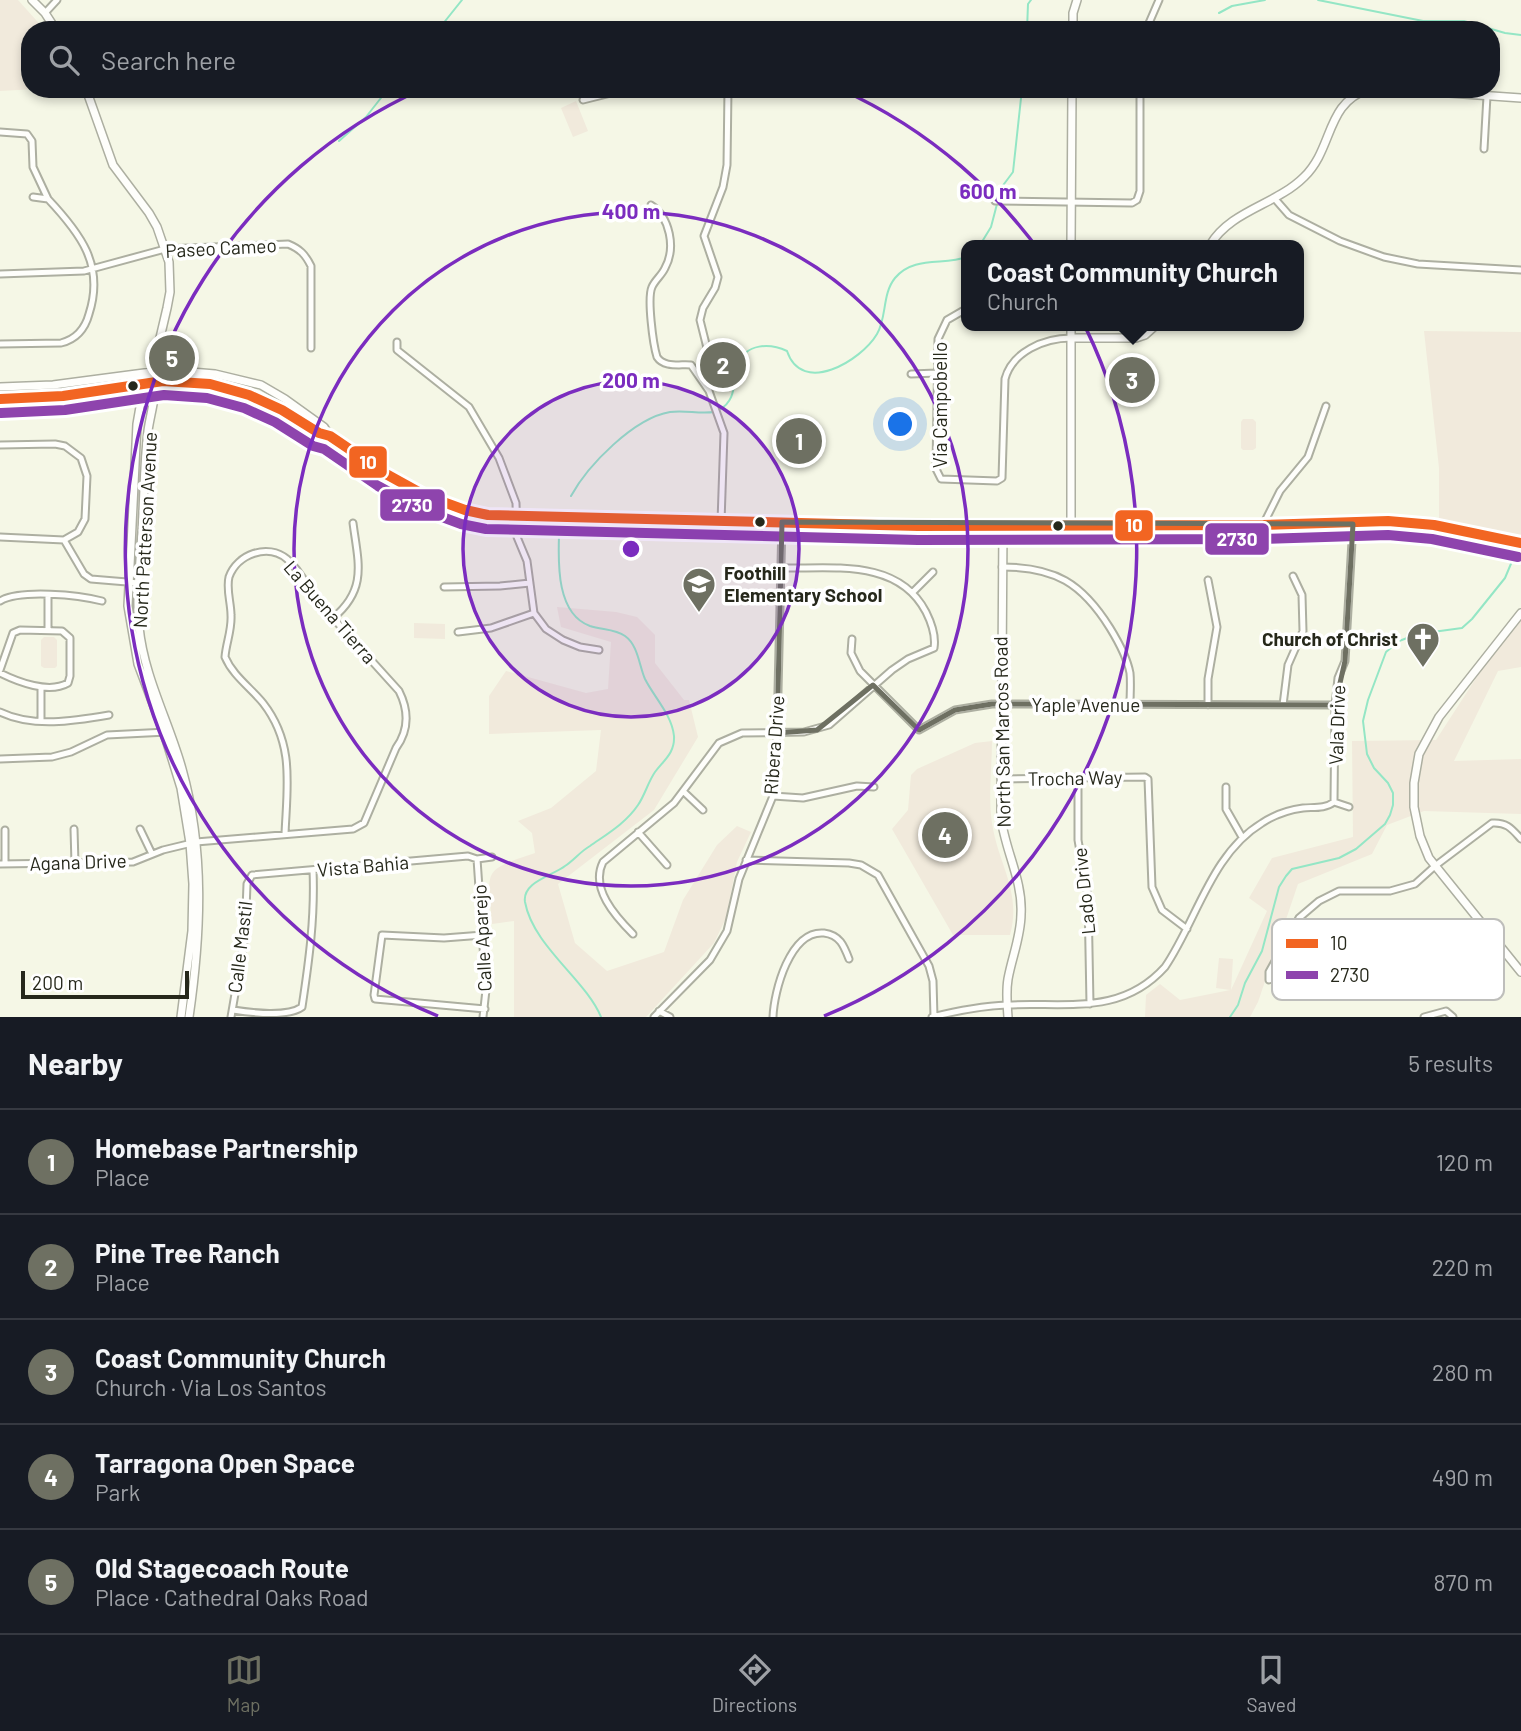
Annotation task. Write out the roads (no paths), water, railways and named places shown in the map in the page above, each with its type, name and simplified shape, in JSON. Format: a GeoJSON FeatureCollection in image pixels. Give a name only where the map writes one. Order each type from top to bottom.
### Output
{"type":"FeatureCollection","features":[{"type":"Feature","properties":{"kind":"main road"},"geometry":{"type":"LineString","coordinates":[[32,0],[51,21]]}},
{"type":"Feature","properties":{"kind":"main road"},"geometry":{"type":"LineString","coordinates":[[1073,21],[1077,0]]}},
{"type":"Feature","properties":{"kind":"main road"},"geometry":{"type":"LineString","coordinates":[[1500,97],[1521,98]]}},
{"type":"Feature","properties":{"kind":"main road","name":"North Patterson Avenue"},"geometry":{"type":"LineString","coordinates":[[89,98],[113,165],[149,213],[169,262],[170,292],[152,372],[144,384],[137,424],[128,606],[134,649],[145,684],[167,732]]}},
{"type":"Feature","properties":{"kind":"main road"},"geometry":{"type":"LineString","coordinates":[[1071,240],[1072,98]]}},
{"type":"Feature","properties":{"kind":"main road"},"geometry":{"type":"LineString","coordinates":[[1214,240],[1224,226],[1275,199],[1305,177],[1327,142],[1340,107],[1352,98]]}},
{"type":"Feature","properties":{"kind":"main road"},"geometry":{"type":"LineString","coordinates":[[1070,527],[1071,331]]}},
{"type":"Feature","properties":{"kind":"main road"},"geometry":{"type":"LineString","coordinates":[[1071,338],[1136,338],[1149,331]]}},
{"type":"Feature","properties":{"kind":"main road"},"geometry":{"type":"LineString","coordinates":[[0,387],[66,384],[152,372],[215,374],[261,385],[324,427],[330,436]]}},
{"type":"Feature","properties":{"kind":"main road","name":"North Patterson Avenue"},"geometry":{"type":"LineString","coordinates":[[152,372],[155,382],[148,429],[139,624],[150,682],[167,732],[181,788],[199,880],[198,931],[189,1017]]}},
{"type":"Feature","properties":{"kind":"main road"},"geometry":{"type":"LineString","coordinates":[[0,399],[64,396],[155,382],[193,383],[228,388],[267,402],[318,433],[330,436],[402,486],[435,502],[470,512],[517,516],[721,522],[1070,527],[1353,524],[1388,521],[1434,525],[1521,543]]}},
{"type":"Feature","properties":{"kind":"main road","name":"North San Marcos Road"},"geometry":{"type":"LineString","coordinates":[[1003,526],[1000,779],[1003,837],[1017,879],[1021,911],[1008,979],[1008,1017]]}},
{"type":"Feature","properties":{"kind":"main road"},"geometry":{"type":"LineString","coordinates":[[1478,919],[1435,866],[1424,848],[1416,821],[1414,783],[1419,754],[1439,717],[1521,613]]}},
{"type":"Feature","properties":{"kind":"main road","name":"North Patterson Avenue"},"geometry":{"type":"LineString","coordinates":[[181,1017],[192,931],[193,843]]}},
{"type":"Feature","properties":{"kind":"main road"},"geometry":{"type":"LineString","coordinates":[[1504,951],[1521,972]]}},
{"type":"Feature","properties":{"kind":"street"},"geometry":{"type":"LineString","coordinates":[[46,13],[57,0]]}},
{"type":"Feature","properties":{"kind":"street"},"geometry":{"type":"LineString","coordinates":[[1150,21],[1159,0]]}},
{"type":"Feature","properties":{"kind":"street"},"geometry":{"type":"LineString","coordinates":[[583,100],[591,98]]}},
{"type":"Feature","properties":{"kind":"street"},"geometry":{"type":"LineString","coordinates":[[721,522],[724,433],[709,391],[710,360],[700,320],[718,277],[704,236],[723,187],[727,165],[728,98]]}},
{"type":"Feature","properties":{"kind":"street"},"geometry":{"type":"LineString","coordinates":[[995,201],[1132,203],[1137,200],[1140,191],[1140,98]]}},
{"type":"Feature","properties":{"kind":"street"},"geometry":{"type":"LineString","coordinates":[[1484,149],[1487,98]]}},
{"type":"Feature","properties":{"kind":"street"},"geometry":{"type":"LineString","coordinates":[[0,132],[27,134],[32,141],[33,167],[48,199],[87,250],[94,268],[95,290],[85,326],[79,335],[61,343],[0,344]]}},
{"type":"Feature","properties":{"kind":"street"},"geometry":{"type":"LineString","coordinates":[[33,197],[48,199]]}},
{"type":"Feature","properties":{"kind":"street"},"geometry":{"type":"LineString","coordinates":[[1275,199],[1289,215],[1340,241],[1384,257],[1418,264],[1521,270]]}},
{"type":"Feature","properties":{"kind":"street"},"geometry":{"type":"LineString","coordinates":[[651,205],[664,217],[670,248],[666,267],[651,288],[651,323],[657,357],[659,362],[669,365],[691,365],[709,391]]}},
{"type":"Feature","properties":{"kind":"street","name":"Paseo Cameo"},"geometry":{"type":"LineString","coordinates":[[0,274],[72,272],[165,249],[288,244],[306,255],[311,266],[311,348]]}},
{"type":"Feature","properties":{"kind":"street","name":"Via Campobello"},"geometry":{"type":"LineString","coordinates":[[961,312],[947,320],[938,339],[936,469],[939,476],[948,480],[997,481],[1002,478],[1005,379],[1008,369],[1020,355],[1031,349],[1050,341],[1071,338]]}},
{"type":"Feature","properties":{"kind":"street"},"geometry":{"type":"LineString","coordinates":[[397,342],[397,350],[469,407],[505,470],[516,503],[517,537],[527,561],[534,613],[546,629],[563,640],[580,647],[600,650]]}},
{"type":"Feature","properties":{"kind":"street"},"geometry":{"type":"LineString","coordinates":[[911,374],[937,373]]}},
{"type":"Feature","properties":{"kind":"street"},"geometry":{"type":"LineString","coordinates":[[1263,525],[1274,500],[1308,457],[1326,406]]}},
{"type":"Feature","properties":{"kind":"street"},"geometry":{"type":"LineString","coordinates":[[0,445],[65,446],[81,458],[87,475],[85,519],[78,532],[64,540],[0,537]]}},
{"type":"Feature","properties":{"kind":"street","name":"Ribera Drive"},"geometry":{"type":"LineString","coordinates":[[654,1017],[710,960],[719,947],[732,918],[746,860],[773,796],[782,522]]}},
{"type":"Feature","properties":{"kind":"street"},"geometry":{"type":"LineString","coordinates":[[334,618],[351,600],[358,583],[353,523]]}},
{"type":"Feature","properties":{"kind":"street","name":"Vala Drive"},"geometry":{"type":"LineString","coordinates":[[1334,803],[1335,705],[1338,678],[1345,661],[1353,524]]}},
{"type":"Feature","properties":{"kind":"street"},"geometry":{"type":"LineString","coordinates":[[64,540],[84,574],[91,579],[139,583]]}},
{"type":"Feature","properties":{"kind":"street","name":"La Buena Tierra"},"geometry":{"type":"LineString","coordinates":[[285,834],[288,760],[278,727],[262,702],[237,676],[225,657],[231,615],[228,589],[230,576],[240,562],[256,552],[278,554],[290,562],[310,593],[399,691],[405,703],[407,724],[404,737],[396,748],[364,823]]}},
{"type":"Feature","properties":{"kind":"street"},"geometry":{"type":"LineString","coordinates":[[1002,567],[1048,572],[1066,580],[1087,596],[1108,625],[1126,660],[1130,674],[1130,705]]}},
{"type":"Feature","properties":{"kind":"street"},"geometry":{"type":"LineString","coordinates":[[633,934],[619,920],[600,887],[598,870],[603,862],[684,792],[719,743],[742,733],[804,733],[829,725],[901,664],[934,648],[934,636],[928,615],[913,592],[888,575],[873,570],[781,568]]}},
{"type":"Feature","properties":{"kind":"street"},"geometry":{"type":"LineString","coordinates":[[913,592],[933,572]]}},
{"type":"Feature","properties":{"kind":"street"},"geometry":{"type":"LineString","coordinates":[[1283,705],[1288,666],[1303,631],[1302,595],[1293,576]]}},
{"type":"Feature","properties":{"kind":"street"},"geometry":{"type":"LineString","coordinates":[[1208,580],[1217,628],[1208,679],[1208,705]]}},
{"type":"Feature","properties":{"kind":"street"},"geometry":{"type":"LineString","coordinates":[[444,587],[530,583]]}},
{"type":"Feature","properties":{"kind":"street"},"geometry":{"type":"LineString","coordinates":[[0,601],[9,596],[48,595],[82,595],[102,601]]}},
{"type":"Feature","properties":{"kind":"street"},"geometry":{"type":"LineString","coordinates":[[48,595],[48,629]]}},
{"type":"Feature","properties":{"kind":"street"},"geometry":{"type":"LineString","coordinates":[[458,632],[491,628],[534,613]]}},
{"type":"Feature","properties":{"kind":"street"},"geometry":{"type":"LineString","coordinates":[[48,629],[62,631],[70,638],[71,676],[68,682],[63,686],[41,687],[13,679],[0,671],[13,633],[20,630],[48,629]]}},
{"type":"Feature","properties":{"kind":"street","name":"Yaple Avenue"},"geometry":{"type":"LineString","coordinates":[[852,639],[855,664],[919,730],[956,710],[1000,704],[1335,705]]}},
{"type":"Feature","properties":{"kind":"street"},"geometry":{"type":"LineString","coordinates":[[0,640],[8,642]]}},
{"type":"Feature","properties":{"kind":"street"},"geometry":{"type":"LineString","coordinates":[[41,687],[41,721]]}},
{"type":"Feature","properties":{"kind":"street"},"geometry":{"type":"LineString","coordinates":[[0,712],[19,720],[41,721],[76,720],[108,715]]}},
{"type":"Feature","properties":{"kind":"street"},"geometry":{"type":"LineString","coordinates":[[0,758],[52,757],[71,752],[107,735],[167,732]]}},
{"type":"Feature","properties":{"kind":"street","name":"Lado Drive"},"geometry":{"type":"LineString","coordinates":[[1077,778],[1078,840],[1088,897],[1090,1004]]}},
{"type":"Feature","properties":{"kind":"street","name":"Trocha Way"},"geometry":{"type":"LineString","coordinates":[[1000,779],[1148,779],[1152,887],[1163,910],[1187,929]]}},
{"type":"Feature","properties":{"kind":"street"},"geometry":{"type":"LineString","coordinates":[[773,796],[803,798],[857,786],[874,787]]}},
{"type":"Feature","properties":{"kind":"street"},"geometry":{"type":"LineString","coordinates":[[1226,787],[1226,809],[1242,837]]}},
{"type":"Feature","properties":{"kind":"street"},"geometry":{"type":"LineString","coordinates":[[684,792],[703,810]]}},
{"type":"Feature","properties":{"kind":"street"},"geometry":{"type":"LineString","coordinates":[[746,860],[849,863],[861,865],[878,875],[929,966],[933,981],[933,1017],[1007,1004],[1090,1004],[1122,998],[1145,986],[1165,967],[1218,869],[1242,837],[1260,824],[1284,813],[1327,807],[1334,803],[1349,807]]}},
{"type":"Feature","properties":{"kind":"street"},"geometry":{"type":"LineString","coordinates":[[1299,918],[1319,901],[1339,891],[1390,891],[1408,887],[1424,878],[1484,827],[1501,822],[1509,825],[1521,839]]}},
{"type":"Feature","properties":{"kind":"street","name":"Vista Bahia"},"geometry":{"type":"LineString","coordinates":[[193,843],[353,829],[364,823]]}},
{"type":"Feature","properties":{"kind":"street"},"geometry":{"type":"LineString","coordinates":[[140,829],[152,854]]}},
{"type":"Feature","properties":{"kind":"street"},"geometry":{"type":"LineString","coordinates":[[2,864],[5,830]]}},
{"type":"Feature","properties":{"kind":"street"},"geometry":{"type":"LineString","coordinates":[[74,830],[75,864]]}},
{"type":"Feature","properties":{"kind":"street"},"geometry":{"type":"LineString","coordinates":[[638,832],[667,864]]}},
{"type":"Feature","properties":{"kind":"street","name":"Agana Drive"},"geometry":{"type":"LineString","coordinates":[[2,864],[133,862],[193,843]]}},
{"type":"Feature","properties":{"kind":"street","name":"Vista Bahia"},"geometry":{"type":"LineString","coordinates":[[249,877],[256,874],[468,856],[477,859],[492,857]]}},
{"type":"Feature","properties":{"kind":"street","name":"Calle Aparejo"},"geometry":{"type":"LineString","coordinates":[[477,859],[486,989],[484,1017]]}},
{"type":"Feature","properties":{"kind":"street"},"geometry":{"type":"LineString","coordinates":[[232,1014],[293,1015],[302,1007],[313,938],[313,870]]}},
{"type":"Feature","properties":{"kind":"street","name":"Calle Mastil"},"geometry":{"type":"LineString","coordinates":[[232,1014],[245,936],[249,877]]}},
{"type":"Feature","properties":{"kind":"street"},"geometry":{"type":"LineString","coordinates":[[773,1017],[775,998],[785,967],[804,938],[815,933],[833,935],[842,943],[849,959]]}},
{"type":"Feature","properties":{"kind":"street"},"geometry":{"type":"LineString","coordinates":[[483,935],[444,938],[382,935],[374,995],[375,999],[485,1009]]}},
{"type":"Feature","properties":{"kind":"street"},"geometry":{"type":"LineString","coordinates":[[1269,980],[1272,966]]}},
{"type":"Feature","properties":{"kind":"street"},"geometry":{"type":"LineString","coordinates":[[659,1011],[670,1017]]}},
{"type":"Feature","properties":{"kind":"street"},"geometry":{"type":"LineString","coordinates":[[1424,1017],[1446,1011],[1453,1017]]}},
{"type":"Feature","properties":{"kind":"waterway"},"geometry":{"type":"LineString","coordinates":[[445,21],[462,0]]}},
{"type":"Feature","properties":{"kind":"waterway"},"geometry":{"type":"LineString","coordinates":[[1027,21],[1028,4],[1031,0]]}},
{"type":"Feature","properties":{"kind":"waterway"},"geometry":{"type":"LineString","coordinates":[[1219,13],[1232,6],[1265,0]]}},
{"type":"Feature","properties":{"kind":"waterway"},"geometry":{"type":"LineString","coordinates":[[1318,0],[1423,21]]}},
{"type":"Feature","properties":{"kind":"waterway"},"geometry":{"type":"LineString","coordinates":[[1423,21],[1464,21]]}},
{"type":"Feature","properties":{"kind":"waterway"},"geometry":{"type":"LineString","coordinates":[[1500,32],[1521,35]]}},
{"type":"Feature","properties":{"kind":"waterway"},"geometry":{"type":"LineString","coordinates":[[339,141],[366,117],[381,98]]}},
{"type":"Feature","properties":{"kind":"waterway"},"geometry":{"type":"LineString","coordinates":[[998,199],[1001,188],[1013,172],[1021,98]]}},
{"type":"Feature","properties":{"kind":"waterway"},"geometry":{"type":"LineString","coordinates":[[983,240],[991,227],[997,204]]}},
{"type":"Feature","properties":{"kind":"waterway"},"geometry":{"type":"LineString","coordinates":[[719,410],[732,395],[738,364],[747,352],[759,347],[773,347],[787,351],[795,364],[805,371],[818,373],[832,370],[858,354],[877,334],[888,291],[895,278],[903,271],[920,264],[961,259]]}},
{"type":"Feature","properties":{"kind":"waterway"},"geometry":{"type":"LineString","coordinates":[[571,496],[600,457],[642,423],[670,412],[714,412]]}},
{"type":"Feature","properties":{"kind":"waterway"},"geometry":{"type":"LineString","coordinates":[[559,536],[562,587],[571,611],[579,620],[590,626],[617,632],[629,640],[645,679],[670,721],[674,736],[671,752],[655,772],[628,817],[565,866],[533,884],[525,895],[530,918],[538,933],[594,1003],[601,1017]]}},
{"type":"Feature","properties":{"kind":"waterway"},"geometry":{"type":"LineString","coordinates":[[1230,1017],[1262,951],[1279,887],[1286,876],[1292,869],[1339,858],[1356,849],[1385,824],[1390,815],[1393,793],[1367,754],[1363,721],[1386,652],[1399,641],[1418,634],[1462,628],[1505,578],[1518,547]]}},
{"type":"Feature","properties":{"kind":"place","name":"Old Stagecoach Route"},"geometry":{"type":"Point","coordinates":[172,358]}},
{"type":"Feature","properties":{"kind":"place","name":"Pine Tree Ranch"},"geometry":{"type":"Point","coordinates":[723,365]}},
{"type":"Feature","properties":{"kind":"place","name":"Coast Community Church"},"geometry":{"type":"Point","coordinates":[1132,380]}},
{"type":"Feature","properties":{"kind":"place","name":"Homebase Partnership"},"geometry":{"type":"Point","coordinates":[799,441]}},
{"type":"Feature","properties":{"kind":"place","name":"Foothill Elementary School"},"geometry":{"type":"Point","coordinates":[699,614]}},
{"type":"Feature","properties":{"kind":"place","name":"Church of Christ"},"geometry":{"type":"Point","coordinates":[1423,669]}},
{"type":"Feature","properties":{"kind":"place","name":"Tarragona Open Space"},"geometry":{"type":"Point","coordinates":[945,835]}}]}
